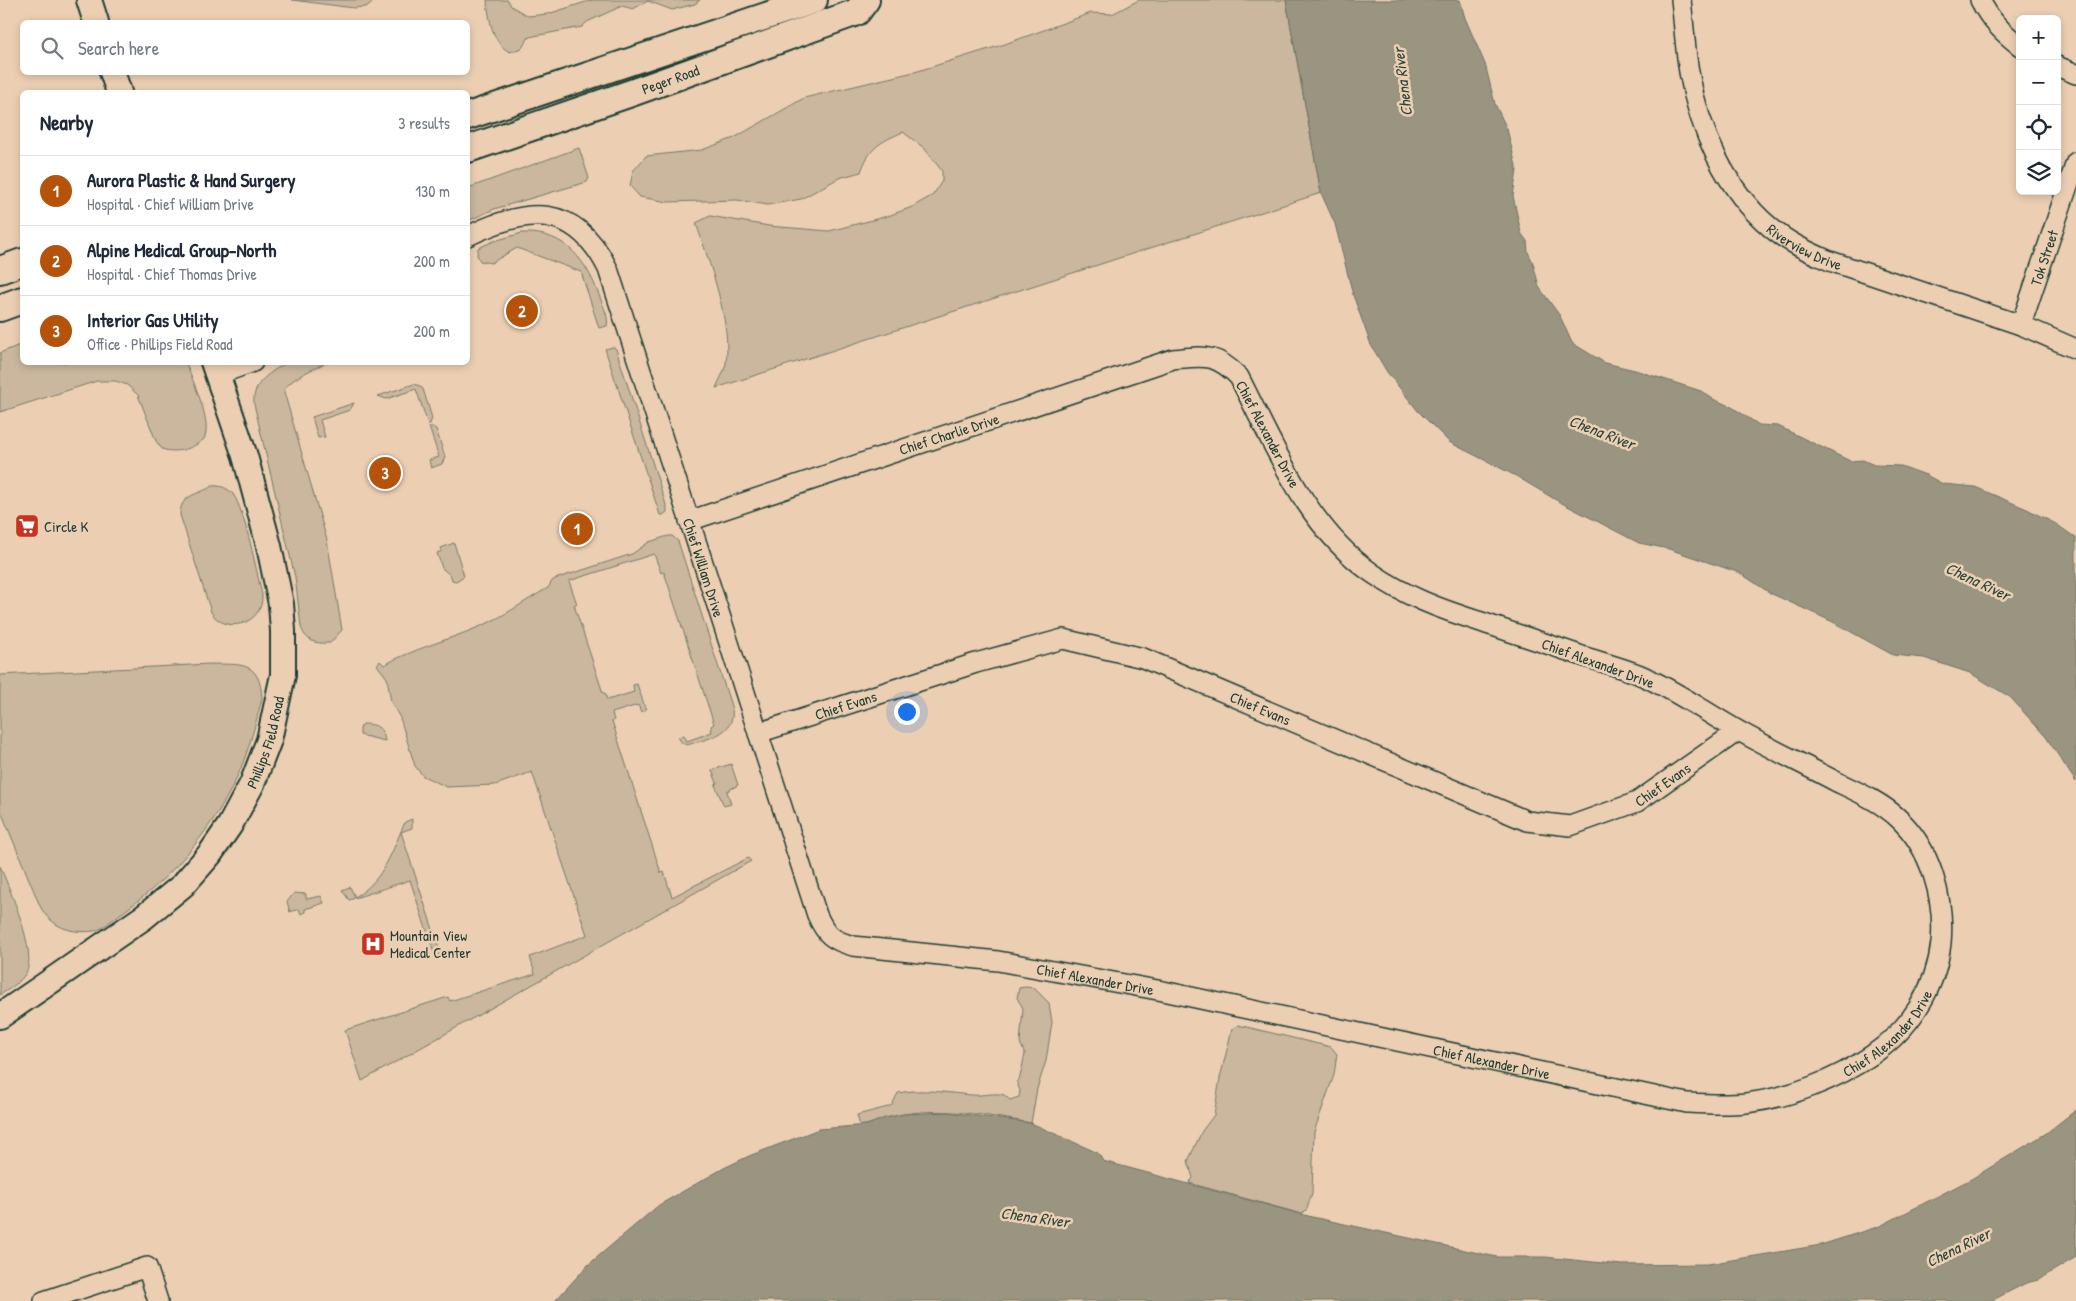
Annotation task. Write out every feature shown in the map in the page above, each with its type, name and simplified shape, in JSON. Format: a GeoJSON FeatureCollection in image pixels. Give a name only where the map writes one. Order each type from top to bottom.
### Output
{"type":"FeatureCollection","features":[{"type":"Feature","properties":{"kind":"main road","name":"Peger Road"},"geometry":{"type":"LineString","coordinates":[[470,115],[762,8],[814,0]]}},
{"type":"Feature","properties":{"kind":"main road","name":"Peger Road"},"geometry":{"type":"LineString","coordinates":[[470,149],[857,12],[866,0]]}},
{"type":"Feature","properties":{"kind":"main road"},"geometry":{"type":"LineString","coordinates":[[0,270],[20,263]]}},
{"type":"Feature","properties":{"kind":"main road"},"geometry":{"type":"LineString","coordinates":[[0,308],[20,301]]}},
{"type":"Feature","properties":{"kind":"street"},"geometry":{"type":"LineString","coordinates":[[89,0],[95,20]]}},
{"type":"Feature","properties":{"kind":"street","name":"Riverview Drive"},"geometry":{"type":"LineString","coordinates":[[1681,0],[1689,71],[1705,129],[1728,177],[1755,213],[1771,228],[1792,242],[1830,261],[2021,325],[2076,348]]}},
{"type":"Feature","properties":{"kind":"street"},"geometry":{"type":"LineString","coordinates":[[1980,0],[1990,19],[2016,43]]}},
{"type":"Feature","properties":{"kind":"street"},"geometry":{"type":"LineString","coordinates":[[2061,68],[2076,74]]}},
{"type":"Feature","properties":{"kind":"street"},"geometry":{"type":"LineString","coordinates":[[113,75],[118,90]]}},
{"type":"Feature","properties":{"kind":"street","name":"Tok Street"},"geometry":{"type":"LineString","coordinates":[[2021,325],[2076,162]]}},
{"type":"Feature","properties":{"kind":"street","name":"Chief William Drive"},"geometry":{"type":"LineString","coordinates":[[470,235],[517,216],[532,214],[561,220],[571,225],[593,243],[608,269],[824,931]]}},
{"type":"Feature","properties":{"kind":"street","name":"Chief Charlie Drive"},"geometry":{"type":"LineString","coordinates":[[689,521],[1173,359],[1212,358]]}},
{"type":"Feature","properties":{"kind":"street","name":"Chief Alexander Drive"},"geometry":{"type":"LineString","coordinates":[[824,931],[840,942],[853,946],[998,961],[1153,989],[1688,1103],[1747,1103],[1777,1097],[1805,1088],[1843,1072],[1872,1055],[1897,1034],[1914,1014],[1929,988],[1939,959],[1942,927],[1940,898],[1931,870],[1918,842],[1899,818],[1872,800],[1738,731],[1682,696],[1638,674],[1426,604],[1393,587],[1370,572],[1345,552],[1321,525],[1300,494],[1239,377],[1225,364],[1212,358]]}},
{"type":"Feature","properties":{"kind":"street"},"geometry":{"type":"LineString","coordinates":[[215,369],[237,365]]}},
{"type":"Feature","properties":{"kind":"street","name":"Phillips Field Road"},"geometry":{"type":"LineString","coordinates":[[0,1016],[144,917],[182,885],[210,854],[230,825],[252,784],[269,740],[283,675],[284,638],[281,604],[269,546],[245,456],[215,369]]}},
{"type":"Feature","properties":{"kind":"street","name":"Chief Evans"},"geometry":{"type":"LineString","coordinates":[[758,733],[975,663],[1063,640],[1143,658],[1527,820],[1570,826],[1637,802],[1738,731]]}},
{"type":"Feature","properties":{"kind":"street"},"geometry":{"type":"LineString","coordinates":[[44,1301],[147,1267],[158,1301]]}},
{"type":"Feature","properties":{"kind":"shaded area"},"geometry":{"type":"Polygon","coordinates":[[[292,0],[375,0],[366,7],[354,8],[292,0]]]}},
{"type":"Feature","properties":{"kind":"shaded area"},"geometry":{"type":"Polygon","coordinates":[[[487,0],[508,0],[511,6],[528,16],[548,14],[592,0],[700,0],[695,4],[672,10],[648,1],[633,9],[622,6],[587,22],[582,27],[529,37],[522,48],[510,52],[495,37],[490,22],[487,0]]]}},
{"type":"Feature","properties":{"kind":"shaded area"},"geometry":{"type":"Polygon","coordinates":[[[1139,0],[1286,0],[1321,193],[716,388],[726,363],[726,329],[713,274],[696,223],[710,216],[769,226],[829,231],[888,216],[912,207],[933,195],[942,181],[942,171],[924,148],[903,132],[876,147],[868,157],[861,172],[839,178],[801,199],[768,205],[737,200],[668,202],[640,197],[630,186],[633,171],[646,156],[702,150],[734,138],[804,98],[918,71],[1005,44],[1091,13],[1112,14],[1139,0]]]}},
{"type":"Feature","properties":{"kind":"shaded area"},"geometry":{"type":"Polygon","coordinates":[[[579,148],[589,178],[587,182],[494,209],[470,220],[470,187],[579,148]]]}},
{"type":"Feature","properties":{"kind":"shaded area"},"geometry":{"type":"Polygon","coordinates":[[[522,233],[551,237],[563,243],[573,252],[582,262],[595,286],[606,313],[607,326],[599,328],[581,272],[517,248],[491,263],[480,261],[477,255],[478,248],[522,233]]]}},
{"type":"Feature","properties":{"kind":"shaded area"},"geometry":{"type":"Polygon","coordinates":[[[20,345],[20,365],[187,365],[204,412],[206,432],[204,439],[184,450],[162,449],[156,441],[138,395],[127,385],[116,381],[97,381],[0,412],[0,353],[20,345]]]}},
{"type":"Feature","properties":{"kind":"shaded area"},"geometry":{"type":"Polygon","coordinates":[[[613,347],[616,349],[667,508],[667,512],[663,515],[660,515],[605,349],[613,347]]]}},
{"type":"Feature","properties":{"kind":"shaded area"},"geometry":{"type":"Polygon","coordinates":[[[282,365],[321,365],[295,379],[284,392],[327,540],[342,630],[330,643],[312,641],[306,636],[301,627],[295,577],[254,404],[254,396],[259,384],[282,365]]]}},
{"type":"Feature","properties":{"kind":"shaded area"},"geometry":{"type":"Polygon","coordinates":[[[414,384],[423,389],[432,418],[430,424],[428,424],[416,389],[386,399],[378,396],[414,384]]]}},
{"type":"Feature","properties":{"kind":"shaded area"},"geometry":{"type":"Polygon","coordinates":[[[354,403],[350,410],[320,420],[325,437],[318,438],[312,417],[354,403]]]}},
{"type":"Feature","properties":{"kind":"shaded area"},"geometry":{"type":"Polygon","coordinates":[[[429,427],[436,429],[445,457],[442,464],[431,468],[429,460],[439,457],[429,427]]]}},
{"type":"Feature","properties":{"kind":"shaded area"},"geometry":{"type":"Polygon","coordinates":[[[212,486],[229,490],[237,502],[246,528],[262,595],[261,605],[257,614],[250,620],[233,625],[217,619],[211,612],[180,515],[183,502],[212,486]]]}},
{"type":"Feature","properties":{"kind":"shaded area"},"geometry":{"type":"Polygon","coordinates":[[[672,536],[678,541],[732,709],[732,718],[725,730],[711,738],[687,745],[682,743],[678,737],[684,735],[687,741],[712,732],[711,726],[714,724],[664,572],[661,573],[654,554],[569,581],[577,604],[574,605],[607,700],[634,692],[633,685],[637,684],[646,710],[641,712],[638,705],[612,713],[614,720],[612,721],[661,873],[664,872],[672,897],[748,858],[751,861],[362,1081],[345,1030],[448,997],[450,1001],[535,974],[530,957],[587,935],[532,772],[495,785],[447,787],[423,776],[415,766],[400,718],[391,702],[387,678],[377,665],[380,661],[384,665],[481,626],[507,613],[548,588],[555,579],[632,554],[649,542],[672,536]]]}},
{"type":"Feature","properties":{"kind":"shaded area"},"geometry":{"type":"Polygon","coordinates":[[[454,543],[464,576],[456,581],[452,580],[451,576],[442,568],[437,553],[442,551],[441,548],[454,543]]]}},
{"type":"Feature","properties":{"kind":"shaded area"},"geometry":{"type":"Polygon","coordinates":[[[210,664],[239,665],[252,670],[257,676],[262,698],[244,760],[228,795],[193,847],[165,877],[133,905],[106,925],[94,931],[86,932],[62,928],[50,919],[40,906],[0,809],[0,675],[210,664]]]}},
{"type":"Feature","properties":{"kind":"shaded area"},"geometry":{"type":"Polygon","coordinates":[[[363,724],[381,729],[385,741],[360,735],[360,728],[363,724]]]}},
{"type":"Feature","properties":{"kind":"shaded area"},"geometry":{"type":"Polygon","coordinates":[[[731,764],[738,785],[727,791],[731,804],[724,806],[715,785],[717,783],[712,770],[731,764]]]}},
{"type":"Feature","properties":{"kind":"shaded area"},"geometry":{"type":"Polygon","coordinates":[[[412,819],[412,828],[401,832],[441,954],[435,956],[410,880],[349,900],[342,890],[350,887],[355,897],[373,882],[386,864],[405,822],[412,819]]]}},
{"type":"Feature","properties":{"kind":"shaded area"},"geometry":{"type":"Polygon","coordinates":[[[0,866],[21,920],[29,964],[21,980],[0,995],[0,866]]]}},
{"type":"Feature","properties":{"kind":"shaded area"},"geometry":{"type":"Polygon","coordinates":[[[294,893],[306,894],[306,899],[321,896],[324,903],[305,909],[305,912],[301,914],[299,909],[290,912],[287,902],[294,893]]]}},
{"type":"Feature","properties":{"kind":"shaded area"},"geometry":{"type":"Polygon","coordinates":[[[1019,988],[1034,988],[1049,1003],[1052,1022],[1046,1061],[1037,1089],[1031,1123],[968,1113],[936,1111],[898,1115],[860,1126],[857,1115],[892,1105],[898,1093],[925,1091],[976,1095],[997,1094],[1004,1095],[1010,1100],[1019,1097],[1020,1091],[1017,1083],[1025,1054],[1020,1043],[1023,1008],[1017,998],[1019,988]]]}},
{"type":"Feature","properties":{"kind":"shaded area"},"geometry":{"type":"Polygon","coordinates":[[[1238,1025],[1331,1047],[1337,1054],[1334,1075],[1314,1132],[1312,1193],[1307,1209],[1302,1214],[1189,1183],[1193,1178],[1188,1161],[1202,1131],[1214,1115],[1220,1078],[1232,1029],[1238,1025]]]}},
{"type":"Feature","properties":{"kind":"water","name":"Chena River"},"geometry":{"type":"Polygon","coordinates":[[[1286,0],[1460,0],[1465,18],[1485,64],[1495,104],[1507,129],[1517,170],[1513,196],[1521,233],[1527,241],[1528,252],[1539,287],[1560,316],[1572,343],[1605,363],[1635,370],[1701,391],[1713,399],[1732,407],[1759,425],[1778,426],[1850,461],[1863,460],[1874,465],[1901,466],[1926,475],[1943,484],[1975,487],[2027,509],[2056,524],[2076,538],[2076,782],[2046,737],[2010,697],[1970,673],[1924,658],[1893,655],[1833,622],[1770,593],[1740,573],[1669,549],[1639,543],[1449,442],[1418,411],[1387,372],[1371,345],[1353,295],[1335,224],[1321,193],[1286,0]]]}},
{"type":"Feature","properties":{"kind":"water","name":"Chena River"},"geometry":{"type":"Polygon","coordinates":[[[2076,1110],[2076,1257],[2038,1280],[2026,1283],[1991,1301],[555,1301],[588,1265],[659,1205],[724,1168],[749,1156],[819,1129],[867,1125],[885,1118],[904,1114],[947,1112],[1031,1123],[1098,1153],[1103,1161],[1312,1217],[1497,1257],[1545,1257],[1622,1265],[1708,1264],[1821,1245],[1880,1226],[1973,1178],[2045,1134],[2076,1110]]]}},
{"type":"Feature","properties":{"kind":"place","name":"Alpine Medical Group-North"},"geometry":{"type":"Point","coordinates":[522,311]}},
{"type":"Feature","properties":{"kind":"place","name":"Interior Gas Utility"},"geometry":{"type":"Point","coordinates":[385,473]}},
{"type":"Feature","properties":{"kind":"place","name":"Circle K"},"geometry":{"type":"Point","coordinates":[27,526]}},
{"type":"Feature","properties":{"kind":"place","name":"Aurora Plastic & Hand Surgery"},"geometry":{"type":"Point","coordinates":[577,529]}},
{"type":"Feature","properties":{"kind":"place","name":"Mountain View Medical Center"},"geometry":{"type":"Point","coordinates":[373,944]}}]}
